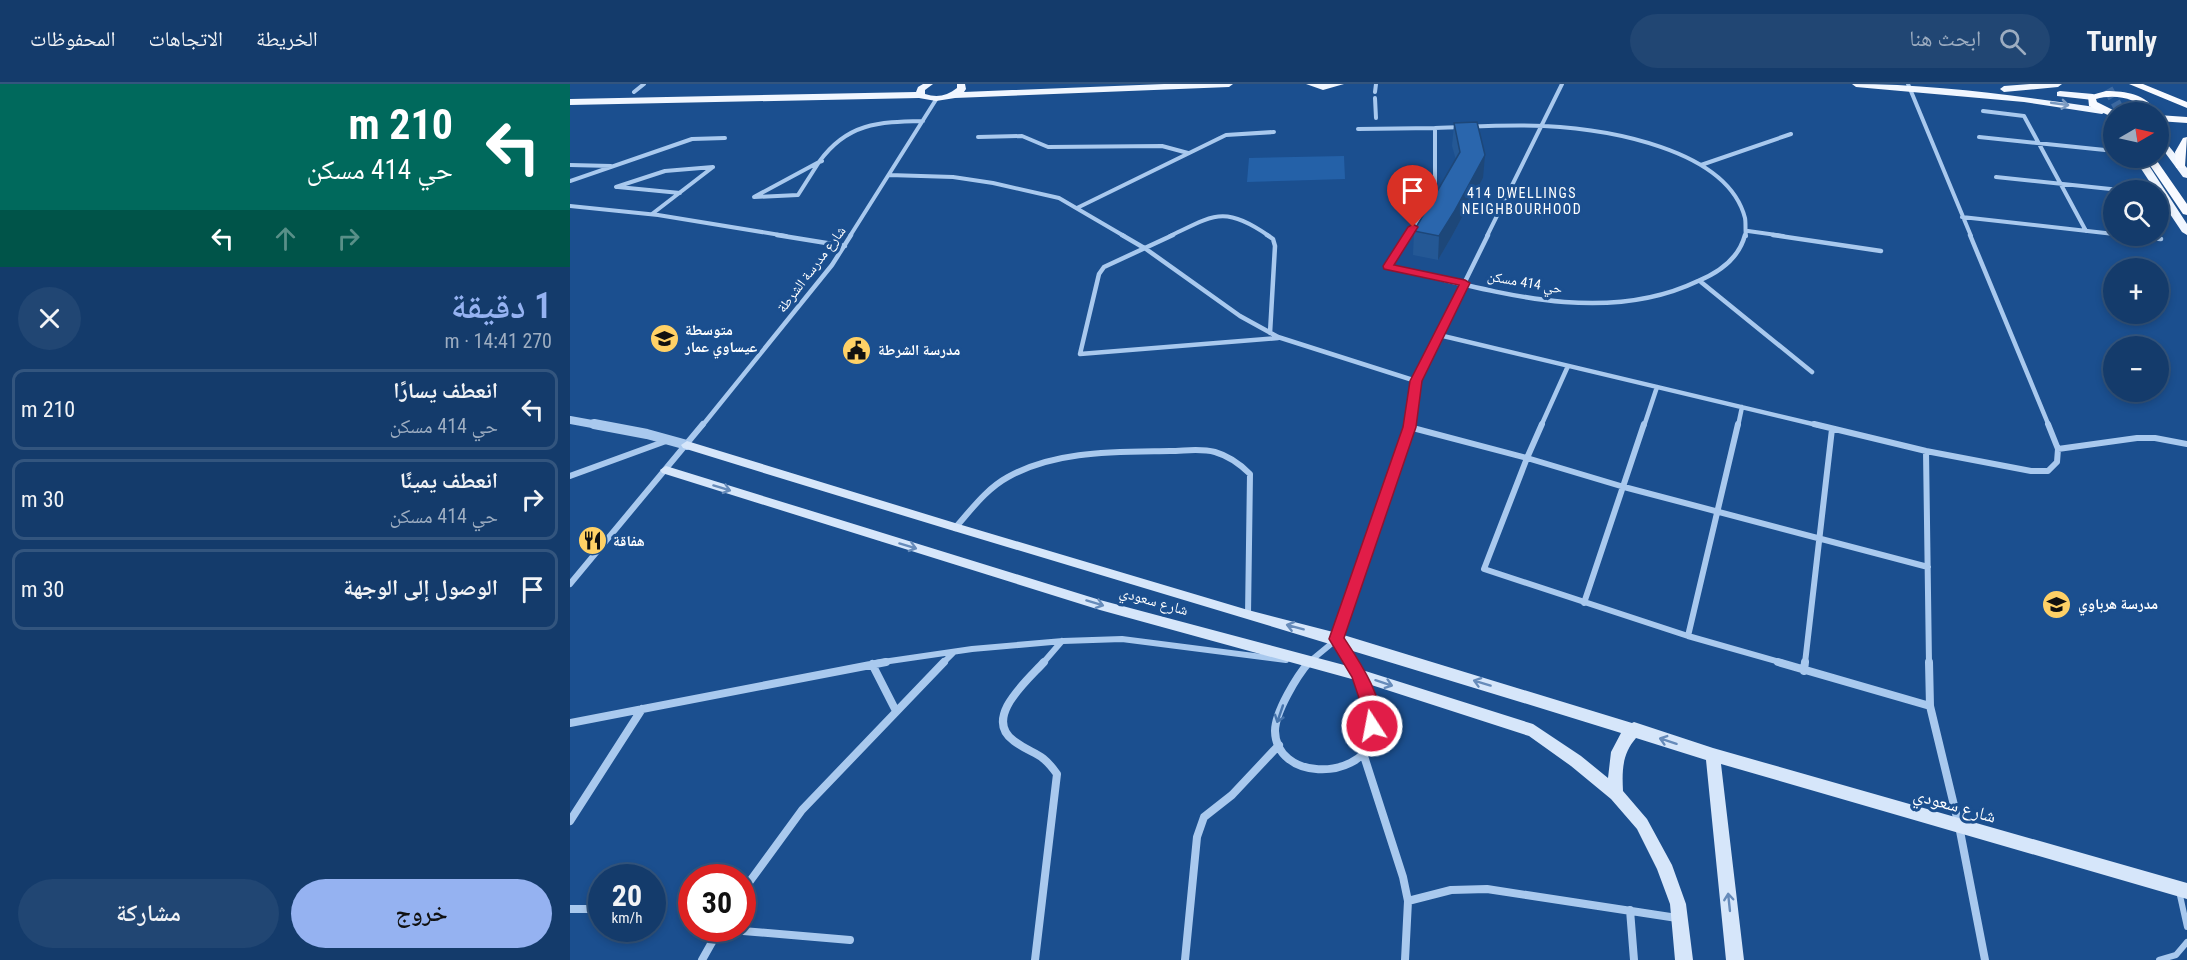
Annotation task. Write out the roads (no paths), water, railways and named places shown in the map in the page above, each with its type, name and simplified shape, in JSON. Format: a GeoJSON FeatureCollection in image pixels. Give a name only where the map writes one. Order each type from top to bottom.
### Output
{"type":"FeatureCollection","features":[{"type":"Feature","properties":{"kind":"highway"},"geometry":{"type":"LineString","coordinates":[[2134,84],[2187,105]]}},
{"type":"Feature","properties":{"kind":"highway"},"geometry":{"type":"LineString","coordinates":[[2113,86],[2139,101]]}},
{"type":"Feature","properties":{"kind":"highway"},"geometry":{"type":"LineString","coordinates":[[2102,111],[2092,105],[2090,101],[2093,93],[2118,95],[2187,111]]}},
{"type":"Feature","properties":{"kind":"highway"},"geometry":{"type":"LineString","coordinates":[[2169,119],[2187,120]]}},
{"type":"Feature","properties":{"kind":"highway"},"geometry":{"type":"LineString","coordinates":[[2184,163],[2182,145],[2187,140]]}},
{"type":"Feature","properties":{"kind":"highway"},"geometry":{"type":"LineString","coordinates":[[2169,163],[2187,196]]}},
{"type":"Feature","properties":{"kind":"highway"},"geometry":{"type":"LineString","coordinates":[[2157,168],[2187,212]]}},
{"type":"Feature","properties":{"kind":"main road"},"geometry":{"type":"LineString","coordinates":[[955,95],[962,89],[961,84]]}},
{"type":"Feature","properties":{"kind":"main road"},"geometry":{"type":"LineString","coordinates":[[981,84],[990,84]]}},
{"type":"Feature","properties":{"kind":"main road"},"geometry":{"type":"LineString","coordinates":[[570,94],[924,88],[937,99],[955,95],[1229,84]]}},
{"type":"Feature","properties":{"kind":"main road"},"geometry":{"type":"LineString","coordinates":[[1310,84],[1323,87],[1340,84]]}},
{"type":"Feature","properties":{"kind":"main road"},"geometry":{"type":"LineString","coordinates":[[1856,84],[1909,86],[2024,99],[2102,111]]}},
{"type":"Feature","properties":{"kind":"main road"},"geometry":{"type":"LineString","coordinates":[[1951,84],[2093,93]]}},
{"type":"Feature","properties":{"kind":"main road"},"geometry":{"type":"LineString","coordinates":[[2004,89],[2058,84]]}},
{"type":"Feature","properties":{"kind":"main road"},"geometry":{"type":"LineString","coordinates":[[570,102],[924,88]]}},
{"type":"Feature","properties":{"kind":"main road"},"geometry":{"type":"LineString","coordinates":[[2169,155],[2184,163]]}},
{"type":"Feature","properties":{"kind":"main road"},"geometry":{"type":"LineString","coordinates":[[2145,168],[2187,232]]}},
{"type":"Feature","properties":{"kind":"main road","name":"شارع سعودي"},"geometry":{"type":"LineString","coordinates":[[687,445],[955,528],[1337,639],[1713,755],[2182,890]]}},
{"type":"Feature","properties":{"kind":"main road","name":"شارع سعودي"},"geometry":{"type":"LineString","coordinates":[[666,470],[1100,605],[1359,675],[1533,731],[1576,760],[1616,794],[1642,824],[1664,865],[1678,904],[1684,960]]}},
{"type":"Feature","properties":{"kind":"main road"},"geometry":{"type":"LineString","coordinates":[[1616,794],[1614,766],[1621,743],[1634,729]]}},
{"type":"Feature","properties":{"kind":"main road"},"geometry":{"type":"LineString","coordinates":[[1713,755],[1735,960]]}},
{"type":"Feature","properties":{"kind":"street"},"geometry":{"type":"LineString","coordinates":[[634,92],[644,84]]}},
{"type":"Feature","properties":{"kind":"street"},"geometry":{"type":"LineString","coordinates":[[1375,92],[1376,84]]}},
{"type":"Feature","properties":{"kind":"street"},"geometry":{"type":"LineString","coordinates":[[1337,639],[1359,675],[1372,713],[1372,739],[1363,753],[1342,766],[1318,770],[1288,757],[1279,745],[1275,730],[1284,705],[1308,663],[1337,639],[1409,427],[1416,381],[1562,84]]}},
{"type":"Feature","properties":{"kind":"street"},"geometry":{"type":"LineString","coordinates":[[1439,335],[1926,451],[2031,471],[2048,471],[2057,462],[2058,449],[1909,86]]}},
{"type":"Feature","properties":{"kind":"street"},"geometry":{"type":"LineString","coordinates":[[1375,98],[1377,129]]}},
{"type":"Feature","properties":{"kind":"street","name":"شارع مدرسة الشرطة"},"geometry":{"type":"LineString","coordinates":[[570,584],[687,445],[824,276],[937,99]]}},
{"type":"Feature","properties":{"kind":"street"},"geometry":{"type":"LineString","coordinates":[[1983,111],[2024,116],[2086,231]]}},
{"type":"Feature","properties":{"kind":"street"},"geometry":{"type":"LineString","coordinates":[[822,161],[754,197],[798,195],[836,142],[852,132],[879,124],[923,122]]}},
{"type":"Feature","properties":{"kind":"street"},"geometry":{"type":"LineString","coordinates":[[1358,129],[1542,126],[1632,137],[1659,145],[1701,165],[1717,176],[1742,207],[1748,231],[1881,251]]}},
{"type":"Feature","properties":{"kind":"street","name":"حي 414 مسكن"},"geometry":{"type":"LineString","coordinates":[[1435,128],[1435,183],[1427,202],[1388,266],[1527,296],[1595,303],[1650,298],[1701,282],[1722,270],[1741,245],[1748,231]]}},
{"type":"Feature","properties":{"kind":"street"},"geometry":{"type":"LineString","coordinates":[[1077,208],[1226,135],[1274,132]]}},
{"type":"Feature","properties":{"kind":"street"},"geometry":{"type":"LineString","coordinates":[[1701,165],[1791,134]]}},
{"type":"Feature","properties":{"kind":"street"},"geometry":{"type":"LineString","coordinates":[[978,138],[1022,136],[1048,147],[1162,146],[1188,153]]}},
{"type":"Feature","properties":{"kind":"street"},"geometry":{"type":"LineString","coordinates":[[1978,137],[2103,150]]}},
{"type":"Feature","properties":{"kind":"street"},"geometry":{"type":"LineString","coordinates":[[570,181],[692,139],[725,138]]}},
{"type":"Feature","properties":{"kind":"street"},"geometry":{"type":"LineString","coordinates":[[570,165],[614,166]]}},
{"type":"Feature","properties":{"kind":"street"},"geometry":{"type":"LineString","coordinates":[[652,214],[680,193],[713,168],[665,171],[616,187],[680,193]]}},
{"type":"Feature","properties":{"kind":"street"},"geometry":{"type":"LineString","coordinates":[[889,175],[953,177],[993,183],[1059,198],[1146,249],[1240,316],[1278,338],[1416,381]]}},
{"type":"Feature","properties":{"kind":"street"},"geometry":{"type":"LineString","coordinates":[[1996,177],[2103,188]]}},
{"type":"Feature","properties":{"kind":"street"},"geometry":{"type":"LineString","coordinates":[[570,206],[652,214],[845,246]]}},
{"type":"Feature","properties":{"kind":"street"},"geometry":{"type":"LineString","coordinates":[[1270,333],[1275,246],[1273,239],[1237,218],[1225,215],[1213,216],[1104,267],[1099,274],[1080,354],[1278,338]]}},
{"type":"Feature","properties":{"kind":"street"},"geometry":{"type":"LineString","coordinates":[[1962,218],[2103,233]]}},
{"type":"Feature","properties":{"kind":"street"},"geometry":{"type":"LineString","coordinates":[[1701,282],[1812,372]]}},
{"type":"Feature","properties":{"kind":"street"},"geometry":{"type":"LineString","coordinates":[[1568,366],[1527,458],[1484,570],[1688,636],[1930,706]]}},
{"type":"Feature","properties":{"kind":"street"},"geometry":{"type":"LineString","coordinates":[[1584,603],[1657,387]]}},
{"type":"Feature","properties":{"kind":"street"},"geometry":{"type":"LineString","coordinates":[[1688,636],[1742,407]]}},
{"type":"Feature","properties":{"kind":"street"},"geometry":{"type":"LineString","coordinates":[[570,420],[687,445]]}},
{"type":"Feature","properties":{"kind":"street"},"geometry":{"type":"LineString","coordinates":[[1409,427],[1527,458],[1624,487],[1928,567]]}},
{"type":"Feature","properties":{"kind":"street"},"geometry":{"type":"LineString","coordinates":[[1804,671],[1832,429]]}},
{"type":"Feature","properties":{"kind":"street"},"geometry":{"type":"LineString","coordinates":[[2058,449],[2137,438],[2155,438],[2187,444]]}},
{"type":"Feature","properties":{"kind":"street"},"geometry":{"type":"LineString","coordinates":[[570,476],[670,440]]}},
{"type":"Feature","properties":{"kind":"street"},"geometry":{"type":"LineString","coordinates":[[955,528],[985,494],[1008,477],[1034,466],[1077,456],[1120,452],[1209,450],[1224,455],[1250,474],[1248,615]]}},
{"type":"Feature","properties":{"kind":"street"},"geometry":{"type":"LineString","coordinates":[[1926,451],[1930,706],[1959,826],[1985,960]]}},
{"type":"Feature","properties":{"kind":"street"},"geometry":{"type":"LineString","coordinates":[[570,723],[872,664],[1063,640],[1122,639],[1308,663]]}},
{"type":"Feature","properties":{"kind":"street"},"geometry":{"type":"LineString","coordinates":[[1035,960],[1057,774],[1046,759],[1011,742],[1002,723],[1003,710],[1063,640]]}},
{"type":"Feature","properties":{"kind":"street"},"geometry":{"type":"LineString","coordinates":[[756,873],[802,810],[955,652]]}},
{"type":"Feature","properties":{"kind":"street"},"geometry":{"type":"LineString","coordinates":[[872,664],[896,711]]}},
{"type":"Feature","properties":{"kind":"street"},"geometry":{"type":"LineString","coordinates":[[570,821],[642,709]]}},
{"type":"Feature","properties":{"kind":"street"},"geometry":{"type":"LineString","coordinates":[[1185,960],[1197,837],[1204,818],[1232,795],[1279,745]]}},
{"type":"Feature","properties":{"kind":"street"},"geometry":{"type":"LineString","coordinates":[[1363,753],[1403,877],[1408,901],[1405,960]]}},
{"type":"Feature","properties":{"kind":"street"},"geometry":{"type":"LineString","coordinates":[[1408,901],[1451,890],[1487,888],[1679,918]]}},
{"type":"Feature","properties":{"kind":"street"},"geometry":{"type":"LineString","coordinates":[[570,909],[588,909]]}},
{"type":"Feature","properties":{"kind":"street"},"geometry":{"type":"LineString","coordinates":[[1630,910],[1634,960]]}},
{"type":"Feature","properties":{"kind":"street"},"geometry":{"type":"LineString","coordinates":[[756,932],[850,940]]}},
{"type":"Feature","properties":{"kind":"street"},"geometry":{"type":"LineString","coordinates":[[702,960],[712,942]]}},
{"type":"Feature","properties":{"kind":"lane"},"geometry":{"type":"LineString","coordinates":[[2182,890],[2187,927]]}},
{"type":"Feature","properties":{"kind":"lane"},"geometry":{"type":"LineString","coordinates":[[2160,960],[2176,955],[2187,942]]}},
{"type":"Feature","properties":{"kind":"tunnel"},"geometry":{"type":"LineString","coordinates":[[2108,89],[2115,102]]}},
{"type":"Feature","properties":{"kind":"place","name":"متوسطة عيساوي عمار"},"geometry":{"type":"Point","coordinates":[664,339]}},
{"type":"Feature","properties":{"kind":"place","name":"مدرسة الشرطة"},"geometry":{"type":"Point","coordinates":[857,350]}},
{"type":"Feature","properties":{"kind":"place","name":"هفاقة"},"geometry":{"type":"Point","coordinates":[592,541]}},
{"type":"Feature","properties":{"kind":"place","name":"مدرسة هرباوي"},"geometry":{"type":"Point","coordinates":[2057,604]}},
{"type":"Feature","properties":{"kind":"district","name":"414 DWELLINGS NEIGHBOURHOOD"},"geometry":{"type":"Point","coordinates":[1522,202]}}]}
